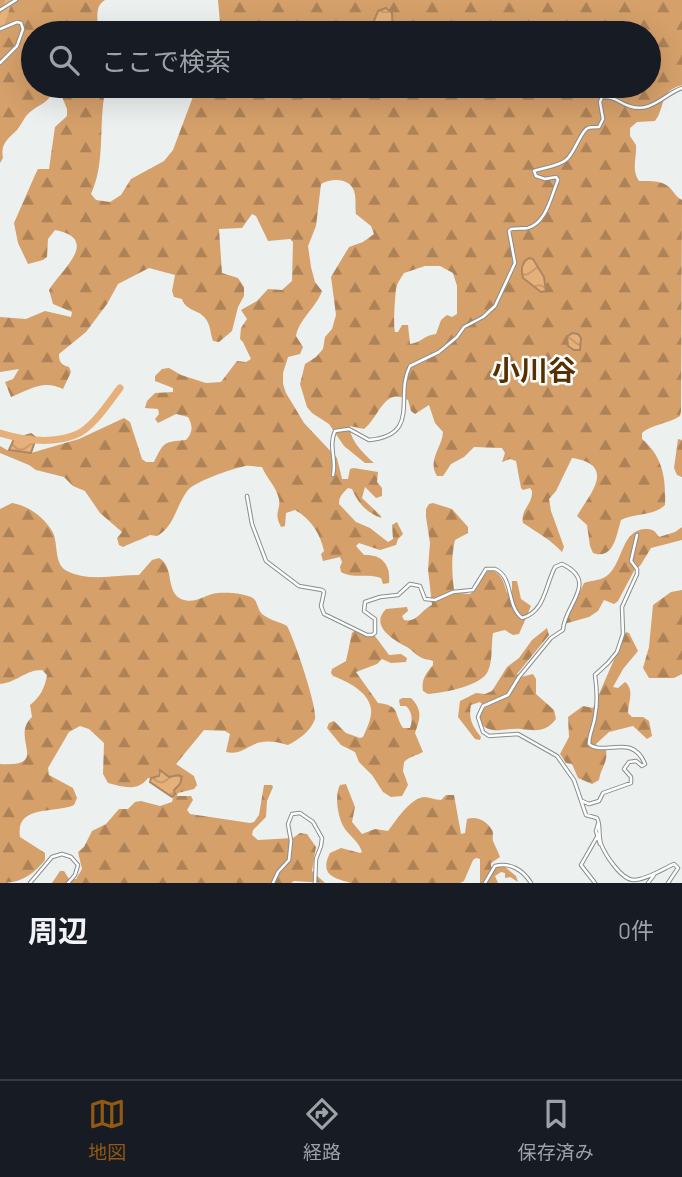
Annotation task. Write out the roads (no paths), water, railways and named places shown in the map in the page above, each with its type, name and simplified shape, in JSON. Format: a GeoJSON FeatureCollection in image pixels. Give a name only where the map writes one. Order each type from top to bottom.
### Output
{"type":"FeatureCollection","features":[{"type":"Feature","properties":{"kind":"street"},"geometry":{"type":"LineString","coordinates":[[0,10],[16,0]]}},
{"type":"Feature","properties":{"kind":"street"},"geometry":{"type":"LineString","coordinates":[[0,29],[21,23]]}},
{"type":"Feature","properties":{"kind":"street"},"geometry":{"type":"LineString","coordinates":[[0,63],[17,46],[21,35]]}},
{"type":"Feature","properties":{"kind":"street"},"geometry":{"type":"LineString","coordinates":[[615,98],[629,106],[648,106],[659,104],[682,88]]}},
{"type":"Feature","properties":{"kind":"street"},"geometry":{"type":"LineString","coordinates":[[333,475],[335,469],[332,438],[335,431],[349,429],[369,440],[392,435],[404,412],[406,376],[410,366],[439,352],[457,337],[464,327],[483,317],[495,306],[514,262],[509,231],[534,225],[546,210],[558,180],[556,177],[545,179],[536,176],[534,171],[566,161],[575,150],[583,131],[599,127],[603,119],[602,98]]}},
{"type":"Feature","properties":{"kind":"street"},"geometry":{"type":"LineString","coordinates":[[247,496],[252,524],[266,561],[299,586],[322,590],[324,592],[321,606],[324,614],[367,635],[375,633],[374,619],[364,611],[365,602],[369,599],[398,595],[410,584],[420,586],[425,598],[435,600],[453,592],[473,590],[486,569],[495,569],[501,571],[518,616],[524,618],[539,608],[555,567],[562,564],[568,567],[580,579],[580,583],[563,630],[551,638],[508,695],[483,706],[478,717],[483,732],[489,736],[518,734],[554,753],[574,780],[586,815],[597,818],[600,823],[598,832],[602,846]]}},
{"type":"Feature","properties":{"kind":"street"},"geometry":{"type":"LineString","coordinates":[[580,798],[586,804],[599,801],[603,793],[631,783],[631,778],[624,769],[629,762],[636,761],[642,766],[645,764],[640,755],[625,746],[599,749],[589,744],[598,696],[595,675],[617,652],[624,628],[622,607],[637,574],[631,561],[636,535]]}},
{"type":"Feature","properties":{"kind":"street"},"geometry":{"type":"LineString","coordinates":[[273,883],[280,869],[289,860],[291,841],[288,820],[292,814],[300,813],[313,822],[322,838],[316,859],[315,883]]}},
{"type":"Feature","properties":{"kind":"street"},"geometry":{"type":"LineString","coordinates":[[600,823],[597,826],[597,837],[610,862],[625,876],[633,880],[677,865],[668,883]]}},
{"type":"Feature","properties":{"kind":"street"},"geometry":{"type":"LineString","coordinates":[[595,883],[581,865],[597,837]]}},
{"type":"Feature","properties":{"kind":"street"},"geometry":{"type":"LineString","coordinates":[[30,883],[52,858],[62,854],[71,857],[78,865],[75,875],[68,883]]}},
{"type":"Feature","properties":{"kind":"street"},"geometry":{"type":"LineString","coordinates":[[485,883],[492,868],[503,864],[522,872],[531,883]]}},
{"type":"Feature","properties":{"kind":"street"},"geometry":{"type":"LineString","coordinates":[[648,883],[655,874]]}},
{"type":"Feature","properties":{"kind":"water"},"geometry":{"type":"Polygon","coordinates":[[[386,8],[392,13],[392,21],[374,21],[378,11],[386,8]]]}},
{"type":"Feature","properties":{"kind":"water"},"geometry":{"type":"Polygon","coordinates":[[[529,258],[533,259],[544,277],[546,291],[541,292],[523,278],[522,267],[529,258]]]}},
{"type":"Feature","properties":{"kind":"water"},"geometry":{"type":"Polygon","coordinates":[[[572,333],[581,338],[580,350],[568,346],[567,337],[572,333]]]}},
{"type":"Feature","properties":{"kind":"water"},"geometry":{"type":"Polygon","coordinates":[[[31,434],[36,438],[31,453],[9,450],[14,439],[31,434]]]}},
{"type":"Feature","properties":{"kind":"water"},"geometry":{"type":"Polygon","coordinates":[[[160,770],[169,777],[182,777],[172,797],[150,782],[151,778],[159,776],[160,770]]]}},
{"type":"Feature","properties":{"kind":"waterway"},"geometry":{"type":"LineString","coordinates":[[0,27],[9,0]]}},
{"type":"Feature","properties":{"kind":"waterway"},"geometry":{"type":"LineString","coordinates":[[0,433],[38,440],[75,435],[94,421],[120,388]]}},
{"type":"Feature","properties":{"kind":"district","name":"小川谷"},"geometry":{"type":"Point","coordinates":[534,370]}}]}
